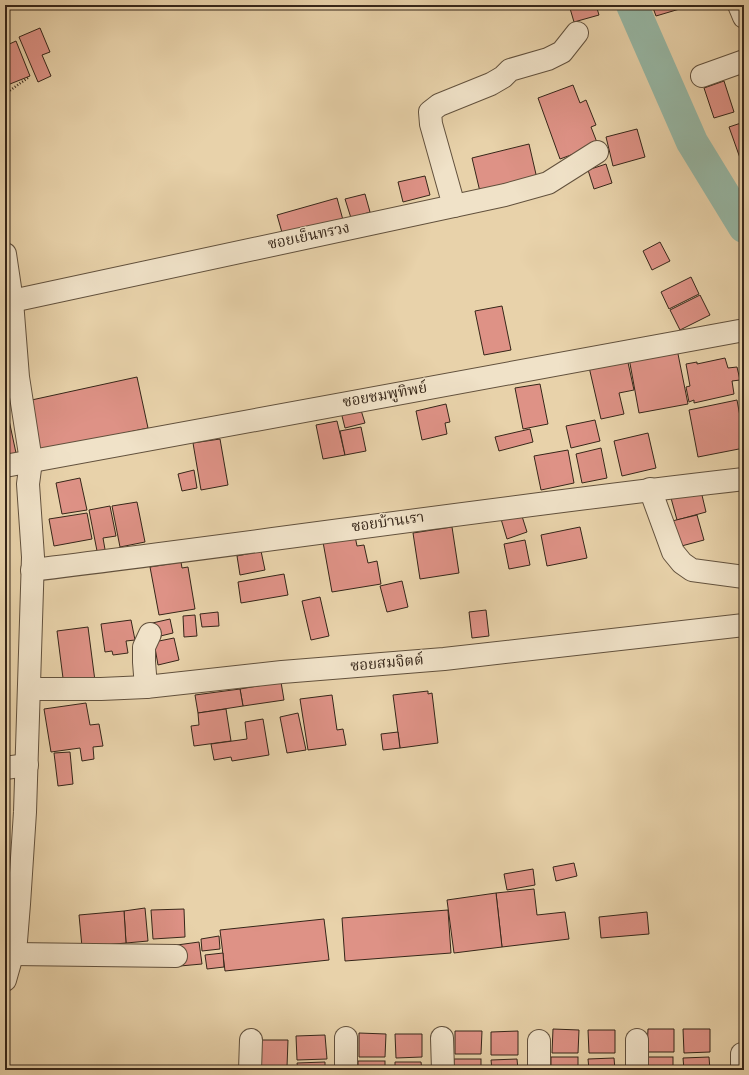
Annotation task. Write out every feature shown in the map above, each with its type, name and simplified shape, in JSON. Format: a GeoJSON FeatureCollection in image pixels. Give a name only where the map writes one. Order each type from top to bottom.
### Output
{"type":"FeatureCollection","features":[{"type":"Feature","properties":{"kind":"street"},"geometry":{"type":"LineString","coordinates":[[739,5],[744,18]]}},
{"type":"Feature","properties":{"kind":"street"},"geometry":{"type":"LineString","coordinates":[[454,206],[431,124],[430,112],[439,105],[491,84],[503,77],[510,70],[548,59],[562,52],[577,33]]}},
{"type":"Feature","properties":{"kind":"street"},"geometry":{"type":"LineString","coordinates":[[702,76],[744,61]]}},
{"type":"Feature","properties":{"kind":"street","name":"ซอยเย็นทรวง"},"geometry":{"type":"LineString","coordinates":[[12,301],[505,195],[548,183],[597,152]]}},
{"type":"Feature","properties":{"kind":"street"},"geometry":{"type":"LineString","coordinates":[[5,254],[12,301],[18,377],[31,461],[28,484],[33,557],[27,765],[18,924],[13,954],[5,980]]}},
{"type":"Feature","properties":{"kind":"street","name":"ซอยชมพูทิพย์"},"geometry":{"type":"LineString","coordinates":[[5,466],[739,331]]}},
{"type":"Feature","properties":{"kind":"street","name":"ซอยบ้านเรา"},"geometry":{"type":"LineString","coordinates":[[32,570],[206,549],[408,521],[744,479]]}},
{"type":"Feature","properties":{"kind":"street"},"geometry":{"type":"LineString","coordinates":[[650,490],[673,552],[682,563],[692,570],[744,577]]}},
{"type":"Feature","properties":{"kind":"street","name":"ซอยสมจิตต์"},"geometry":{"type":"LineString","coordinates":[[30,689],[102,689],[146,687],[282,672],[444,659],[744,625]]}},
{"type":"Feature","properties":{"kind":"street"},"geometry":{"type":"LineString","coordinates":[[146,687],[144,647],[150,634]]}},
{"type":"Feature","properties":{"kind":"street"},"geometry":{"type":"LineString","coordinates":[[5,768],[27,765]]}},
{"type":"Feature","properties":{"kind":"street"},"geometry":{"type":"LineString","coordinates":[[13,954],[176,956]]}},
{"type":"Feature","properties":{"kind":"street"},"geometry":{"type":"LineString","coordinates":[[346,1038],[346,1070]]}},
{"type":"Feature","properties":{"kind":"street"},"geometry":{"type":"LineString","coordinates":[[442,1038],[443,1070]]}},
{"type":"Feature","properties":{"kind":"street"},"geometry":{"type":"LineString","coordinates":[[250,1070],[251,1040]]}},
{"type":"Feature","properties":{"kind":"street"},"geometry":{"type":"LineString","coordinates":[[637,1040],[637,1070]]}},
{"type":"Feature","properties":{"kind":"street"},"geometry":{"type":"LineString","coordinates":[[539,1041],[539,1070]]}},
{"type":"Feature","properties":{"kind":"path"},"geometry":{"type":"LineString","coordinates":[[5,94],[29,77]]}},
{"type":"Feature","properties":{"kind":"building"},"geometry":{"type":"Polygon","coordinates":[[[569,5],[596,5],[599,15],[574,22],[569,5]]]}},
{"type":"Feature","properties":{"kind":"building"},"geometry":{"type":"Polygon","coordinates":[[[652,5],[693,5],[656,16],[652,5]]]}},
{"type":"Feature","properties":{"kind":"building"},"geometry":{"type":"Polygon","coordinates":[[[40,28],[50,52],[42,55],[51,76],[38,82],[19,37],[40,28]]]}},
{"type":"Feature","properties":{"kind":"building"},"geometry":{"type":"Polygon","coordinates":[[[16,41],[30,76],[5,86],[5,46],[16,41]]]}},
{"type":"Feature","properties":{"kind":"building"},"geometry":{"type":"Polygon","coordinates":[[[724,81],[734,112],[714,118],[704,88],[724,81]]]}},
{"type":"Feature","properties":{"kind":"building"},"geometry":{"type":"Polygon","coordinates":[[[573,85],[580,103],[586,100],[596,125],[591,127],[598,145],[560,159],[538,98],[573,85]]]}},
{"type":"Feature","properties":{"kind":"building"},"geometry":{"type":"Polygon","coordinates":[[[744,122],[744,157],[740,158],[729,127],[744,122]]]}},
{"type":"Feature","properties":{"kind":"building"},"geometry":{"type":"Polygon","coordinates":[[[637,129],[645,157],[613,166],[606,137],[637,129]]]}},
{"type":"Feature","properties":{"kind":"building"},"geometry":{"type":"Polygon","coordinates":[[[529,144],[538,183],[481,196],[472,158],[529,144]]]}},
{"type":"Feature","properties":{"kind":"building"},"geometry":{"type":"Polygon","coordinates":[[[606,164],[612,183],[594,189],[588,170],[606,164]]]}},
{"type":"Feature","properties":{"kind":"building"},"geometry":{"type":"Polygon","coordinates":[[[425,176],[430,195],[403,202],[398,182],[425,176]]]}},
{"type":"Feature","properties":{"kind":"building"},"geometry":{"type":"Polygon","coordinates":[[[365,194],[370,212],[351,218],[345,199],[365,194]]]}},
{"type":"Feature","properties":{"kind":"building"},"geometry":{"type":"Polygon","coordinates":[[[337,198],[343,220],[283,236],[277,215],[337,198]]]}},
{"type":"Feature","properties":{"kind":"building"},"geometry":{"type":"Polygon","coordinates":[[[660,242],[670,261],[652,270],[643,251],[660,242]]]}},
{"type":"Feature","properties":{"kind":"building"},"geometry":{"type":"Polygon","coordinates":[[[691,277],[699,294],[669,309],[661,292],[691,277]]]}},
{"type":"Feature","properties":{"kind":"building"},"geometry":{"type":"Polygon","coordinates":[[[700,295],[710,315],[680,330],[670,310],[700,295]]]}},
{"type":"Feature","properties":{"kind":"building"},"geometry":{"type":"Polygon","coordinates":[[[502,306],[511,350],[484,355],[475,311],[502,306]]]}},
{"type":"Feature","properties":{"kind":"building"},"geometry":{"type":"Polygon","coordinates":[[[677,349],[688,404],[639,413],[629,358],[677,349]]]}},
{"type":"Feature","properties":{"kind":"building"},"geometry":{"type":"Polygon","coordinates":[[[627,358],[634,390],[619,393],[624,414],[601,419],[589,367],[627,358]]]}},
{"type":"Feature","properties":{"kind":"building"},"geometry":{"type":"Polygon","coordinates":[[[725,358],[728,368],[737,367],[740,380],[732,381],[734,394],[694,403],[694,400],[689,402],[686,387],[690,386],[686,364],[697,362],[697,364],[725,358]]]}},
{"type":"Feature","properties":{"kind":"building"},"geometry":{"type":"Polygon","coordinates":[[[137,377],[148,428],[38,452],[27,401],[137,377]]]}},
{"type":"Feature","properties":{"kind":"building"},"geometry":{"type":"Polygon","coordinates":[[[540,384],[548,424],[523,429],[515,388],[540,384]]]}},
{"type":"Feature","properties":{"kind":"building"},"geometry":{"type":"Polygon","coordinates":[[[737,400],[744,438],[744,448],[698,457],[689,410],[737,400]]]}},
{"type":"Feature","properties":{"kind":"building"},"geometry":{"type":"Polygon","coordinates":[[[446,404],[450,422],[445,423],[447,434],[422,440],[416,411],[446,404]]]}},
{"type":"Feature","properties":{"kind":"building"},"geometry":{"type":"Polygon","coordinates":[[[5,406],[16,453],[5,456],[5,406]]]}},
{"type":"Feature","properties":{"kind":"building"},"geometry":{"type":"Polygon","coordinates":[[[360,407],[365,423],[345,428],[341,412],[360,407]]]}},
{"type":"Feature","properties":{"kind":"building"},"geometry":{"type":"Polygon","coordinates":[[[595,420],[600,441],[571,448],[566,426],[595,420]]]}},
{"type":"Feature","properties":{"kind":"building"},"geometry":{"type":"Polygon","coordinates":[[[337,421],[345,455],[323,459],[316,425],[337,421]]]}},
{"type":"Feature","properties":{"kind":"building"},"geometry":{"type":"Polygon","coordinates":[[[361,427],[366,451],[345,455],[340,431],[361,427]]]}},
{"type":"Feature","properties":{"kind":"building"},"geometry":{"type":"Polygon","coordinates":[[[530,429],[533,442],[499,451],[495,437],[530,429]]]}},
{"type":"Feature","properties":{"kind":"building"},"geometry":{"type":"Polygon","coordinates":[[[648,433],[656,468],[622,476],[614,441],[648,433]]]}},
{"type":"Feature","properties":{"kind":"building"},"geometry":{"type":"Polygon","coordinates":[[[220,439],[228,485],[201,490],[193,443],[220,439]]]}},
{"type":"Feature","properties":{"kind":"building"},"geometry":{"type":"Polygon","coordinates":[[[601,448],[607,478],[582,483],[576,454],[601,448]]]}},
{"type":"Feature","properties":{"kind":"building"},"geometry":{"type":"Polygon","coordinates":[[[568,450],[574,483],[541,490],[534,456],[568,450]]]}},
{"type":"Feature","properties":{"kind":"building"},"geometry":{"type":"Polygon","coordinates":[[[194,470],[197,488],[182,491],[178,474],[194,470]]]}},
{"type":"Feature","properties":{"kind":"building"},"geometry":{"type":"Polygon","coordinates":[[[80,478],[87,510],[62,514],[56,483],[80,478]]]}},
{"type":"Feature","properties":{"kind":"building"},"geometry":{"type":"Polygon","coordinates":[[[701,491],[706,512],[677,520],[671,498],[701,491]]]}},
{"type":"Feature","properties":{"kind":"building"},"geometry":{"type":"Polygon","coordinates":[[[137,502],[145,542],[120,547],[112,506],[137,502]]]}},
{"type":"Feature","properties":{"kind":"building"},"geometry":{"type":"Polygon","coordinates":[[[110,506],[116,536],[103,538],[106,555],[98,556],[89,510],[110,506]]]}},
{"type":"Feature","properties":{"kind":"building"},"geometry":{"type":"Polygon","coordinates":[[[87,513],[92,539],[54,546],[49,519],[87,513]]]}},
{"type":"Feature","properties":{"kind":"building"},"geometry":{"type":"Polygon","coordinates":[[[521,513],[527,532],[507,539],[501,519],[521,513]]]}},
{"type":"Feature","properties":{"kind":"building"},"geometry":{"type":"Polygon","coordinates":[[[697,515],[704,540],[674,548],[668,522],[697,515]]]}},
{"type":"Feature","properties":{"kind":"building"},"geometry":{"type":"Polygon","coordinates":[[[452,527],[459,573],[420,579],[413,533],[452,527]]]}},
{"type":"Feature","properties":{"kind":"building"},"geometry":{"type":"Polygon","coordinates":[[[580,527],[587,558],[547,566],[541,535],[580,527]]]}},
{"type":"Feature","properties":{"kind":"building"},"geometry":{"type":"Polygon","coordinates":[[[355,536],[357,546],[364,545],[368,563],[377,561],[381,584],[332,592],[323,542],[355,536]]]}},
{"type":"Feature","properties":{"kind":"building"},"geometry":{"type":"Polygon","coordinates":[[[525,540],[530,565],[509,569],[504,544],[525,540]]]}},
{"type":"Feature","properties":{"kind":"building"},"geometry":{"type":"Polygon","coordinates":[[[261,551],[265,570],[240,575],[237,556],[261,551]]]}},
{"type":"Feature","properties":{"kind":"building"},"geometry":{"type":"Polygon","coordinates":[[[181,562],[182,568],[188,567],[195,609],[159,615],[150,567],[181,562]]]}},
{"type":"Feature","properties":{"kind":"building"},"geometry":{"type":"Polygon","coordinates":[[[284,574],[288,595],[241,603],[238,582],[284,574]]]}},
{"type":"Feature","properties":{"kind":"building"},"geometry":{"type":"Polygon","coordinates":[[[402,581],[408,607],[387,612],[380,586],[402,581]]]}},
{"type":"Feature","properties":{"kind":"building"},"geometry":{"type":"Polygon","coordinates":[[[320,597],[329,636],[311,640],[302,601],[320,597]]]}},
{"type":"Feature","properties":{"kind":"building"},"geometry":{"type":"Polygon","coordinates":[[[486,610],[489,636],[472,638],[469,612],[486,610]]]}},
{"type":"Feature","properties":{"kind":"building"},"geometry":{"type":"Polygon","coordinates":[[[218,612],[219,626],[202,627],[200,614],[218,612]]]}},
{"type":"Feature","properties":{"kind":"building"},"geometry":{"type":"Polygon","coordinates":[[[195,615],[197,636],[184,637],[183,616],[195,615]]]}},
{"type":"Feature","properties":{"kind":"building"},"geometry":{"type":"Polygon","coordinates":[[[170,619],[173,633],[152,638],[148,624],[170,619]]]}},
{"type":"Feature","properties":{"kind":"building"},"geometry":{"type":"Polygon","coordinates":[[[131,620],[135,640],[126,641],[128,653],[113,655],[112,651],[105,652],[101,624],[131,620]]]}},
{"type":"Feature","properties":{"kind":"building"},"geometry":{"type":"Polygon","coordinates":[[[88,627],[95,681],[64,686],[57,631],[88,627]]]}},
{"type":"Feature","properties":{"kind":"building"},"geometry":{"type":"Polygon","coordinates":[[[174,638],[179,660],[158,665],[154,642],[174,638]]]}},
{"type":"Feature","properties":{"kind":"building"},"geometry":{"type":"Polygon","coordinates":[[[281,682],[284,700],[243,706],[240,689],[281,682]]]}},
{"type":"Feature","properties":{"kind":"building"},"geometry":{"type":"Polygon","coordinates":[[[240,689],[243,706],[198,713],[195,695],[240,689]]]}},
{"type":"Feature","properties":{"kind":"building"},"geometry":{"type":"Polygon","coordinates":[[[428,691],[428,694],[432,693],[438,743],[400,748],[393,695],[428,691]]]}},
{"type":"Feature","properties":{"kind":"building"},"geometry":{"type":"Polygon","coordinates":[[[332,695],[337,730],[343,729],[346,745],[308,750],[300,699],[332,695]]]}},
{"type":"Feature","properties":{"kind":"building"},"geometry":{"type":"Polygon","coordinates":[[[86,703],[90,725],[99,724],[103,746],[93,747],[94,759],[82,761],[80,748],[51,752],[44,709],[86,703]]]}},
{"type":"Feature","properties":{"kind":"building"},"geometry":{"type":"Polygon","coordinates":[[[226,709],[231,741],[194,746],[191,726],[199,725],[198,713],[226,709]]]}},
{"type":"Feature","properties":{"kind":"building"},"geometry":{"type":"Polygon","coordinates":[[[298,713],[306,750],[287,753],[280,717],[298,713]]]}},
{"type":"Feature","properties":{"kind":"building"},"geometry":{"type":"Polygon","coordinates":[[[263,719],[269,755],[232,761],[231,757],[214,760],[211,744],[247,739],[245,722],[263,719]]]}},
{"type":"Feature","properties":{"kind":"building"},"geometry":{"type":"Polygon","coordinates":[[[398,732],[400,748],[383,750],[381,734],[398,732]]]}},
{"type":"Feature","properties":{"kind":"building"},"geometry":{"type":"Polygon","coordinates":[[[70,752],[73,784],[58,786],[54,753],[70,752]]]}},
{"type":"Feature","properties":{"kind":"building"},"geometry":{"type":"Polygon","coordinates":[[[574,863],[577,876],[556,881],[553,867],[574,863]]]}},
{"type":"Feature","properties":{"kind":"building"},"geometry":{"type":"Polygon","coordinates":[[[533,869],[535,885],[507,890],[504,874],[533,869]]]}},
{"type":"Feature","properties":{"kind":"building"},"geometry":{"type":"Polygon","coordinates":[[[534,889],[537,915],[565,912],[569,939],[502,947],[496,893],[534,889]]]}},
{"type":"Feature","properties":{"kind":"building"},"geometry":{"type":"Polygon","coordinates":[[[496,893],[502,947],[454,953],[447,900],[496,893]]]}},
{"type":"Feature","properties":{"kind":"building"},"geometry":{"type":"Polygon","coordinates":[[[145,908],[148,941],[126,943],[124,911],[145,908]]]}},
{"type":"Feature","properties":{"kind":"building"},"geometry":{"type":"Polygon","coordinates":[[[184,909],[185,937],[153,939],[151,910],[184,909]]]}},
{"type":"Feature","properties":{"kind":"building"},"geometry":{"type":"Polygon","coordinates":[[[448,910],[451,953],[345,961],[342,918],[448,910]]]}},
{"type":"Feature","properties":{"kind":"building"},"geometry":{"type":"Polygon","coordinates":[[[124,911],[126,943],[82,947],[79,915],[124,911]]]}},
{"type":"Feature","properties":{"kind":"building"},"geometry":{"type":"Polygon","coordinates":[[[647,912],[649,934],[601,938],[599,917],[647,912]]]}},
{"type":"Feature","properties":{"kind":"building"},"geometry":{"type":"Polygon","coordinates":[[[324,919],[329,960],[225,971],[220,930],[324,919]]]}},
{"type":"Feature","properties":{"kind":"building"},"geometry":{"type":"Polygon","coordinates":[[[219,936],[220,949],[202,951],[201,939],[219,936]]]}},
{"type":"Feature","properties":{"kind":"building"},"geometry":{"type":"Polygon","coordinates":[[[199,942],[202,964],[180,966],[177,945],[199,942]]]}},
{"type":"Feature","properties":{"kind":"building"},"geometry":{"type":"Polygon","coordinates":[[[223,953],[224,967],[207,969],[205,955],[223,953]]]}},
{"type":"Feature","properties":{"kind":"building"},"geometry":{"type":"Polygon","coordinates":[[[553,1029],[579,1030],[578,1053],[552,1053],[553,1029]]]}},
{"type":"Feature","properties":{"kind":"building"},"geometry":{"type":"Polygon","coordinates":[[[648,1029],[674,1029],[674,1052],[647,1052],[648,1029]]]}},
{"type":"Feature","properties":{"kind":"building"},"geometry":{"type":"Polygon","coordinates":[[[683,1029],[710,1029],[710,1052],[684,1053],[683,1029]]]}},
{"type":"Feature","properties":{"kind":"building"},"geometry":{"type":"Polygon","coordinates":[[[588,1030],[615,1030],[615,1053],[589,1053],[588,1030]]]}},
{"type":"Feature","properties":{"kind":"building"},"geometry":{"type":"Polygon","coordinates":[[[455,1031],[482,1031],[481,1054],[455,1054],[455,1031]]]}},
{"type":"Feature","properties":{"kind":"building"},"geometry":{"type":"Polygon","coordinates":[[[518,1031],[518,1055],[491,1055],[491,1032],[518,1031]]]}},
{"type":"Feature","properties":{"kind":"building"},"geometry":{"type":"Polygon","coordinates":[[[359,1033],[386,1034],[385,1057],[359,1057],[359,1033]]]}},
{"type":"Feature","properties":{"kind":"building"},"geometry":{"type":"Polygon","coordinates":[[[395,1034],[422,1034],[422,1057],[396,1058],[395,1034]]]}},
{"type":"Feature","properties":{"kind":"building"},"geometry":{"type":"Polygon","coordinates":[[[325,1035],[327,1059],[297,1060],[296,1036],[325,1035]]]}},
{"type":"Feature","properties":{"kind":"building"},"geometry":{"type":"Polygon","coordinates":[[[261,1040],[288,1040],[287,1067],[261,1066],[261,1040]]]}},
{"type":"Feature","properties":{"kind":"building"},"geometry":{"type":"Polygon","coordinates":[[[551,1057],[578,1057],[578,1070],[551,1070],[551,1057]]]}},
{"type":"Feature","properties":{"kind":"building"},"geometry":{"type":"Polygon","coordinates":[[[646,1057],[673,1057],[673,1070],[646,1070],[646,1057]]]}},
{"type":"Feature","properties":{"kind":"building"},"geometry":{"type":"Polygon","coordinates":[[[709,1057],[710,1070],[684,1070],[683,1058],[709,1057]]]}},
{"type":"Feature","properties":{"kind":"building"},"geometry":{"type":"Polygon","coordinates":[[[614,1058],[615,1070],[589,1070],[588,1059],[614,1058]]]}},
{"type":"Feature","properties":{"kind":"building"},"geometry":{"type":"Polygon","coordinates":[[[454,1059],[481,1059],[481,1070],[454,1070],[454,1059]]]}},
{"type":"Feature","properties":{"kind":"building"},"geometry":{"type":"Polygon","coordinates":[[[517,1059],[518,1070],[492,1070],[491,1060],[517,1059]]]}},
{"type":"Feature","properties":{"kind":"building"},"geometry":{"type":"Polygon","coordinates":[[[358,1061],[385,1061],[385,1070],[358,1070],[358,1061]]]}},
{"type":"Feature","properties":{"kind":"building"},"geometry":{"type":"Polygon","coordinates":[[[325,1062],[325,1070],[298,1070],[297,1063],[325,1062]]]}},
{"type":"Feature","properties":{"kind":"building"},"geometry":{"type":"Polygon","coordinates":[[[395,1062],[421,1062],[422,1070],[395,1070],[395,1062]]]}},
{"type":"Feature","properties":{"kind":"waterway"},"geometry":{"type":"LineString","coordinates":[[632,5],[692,142],[744,227]]}}]}
